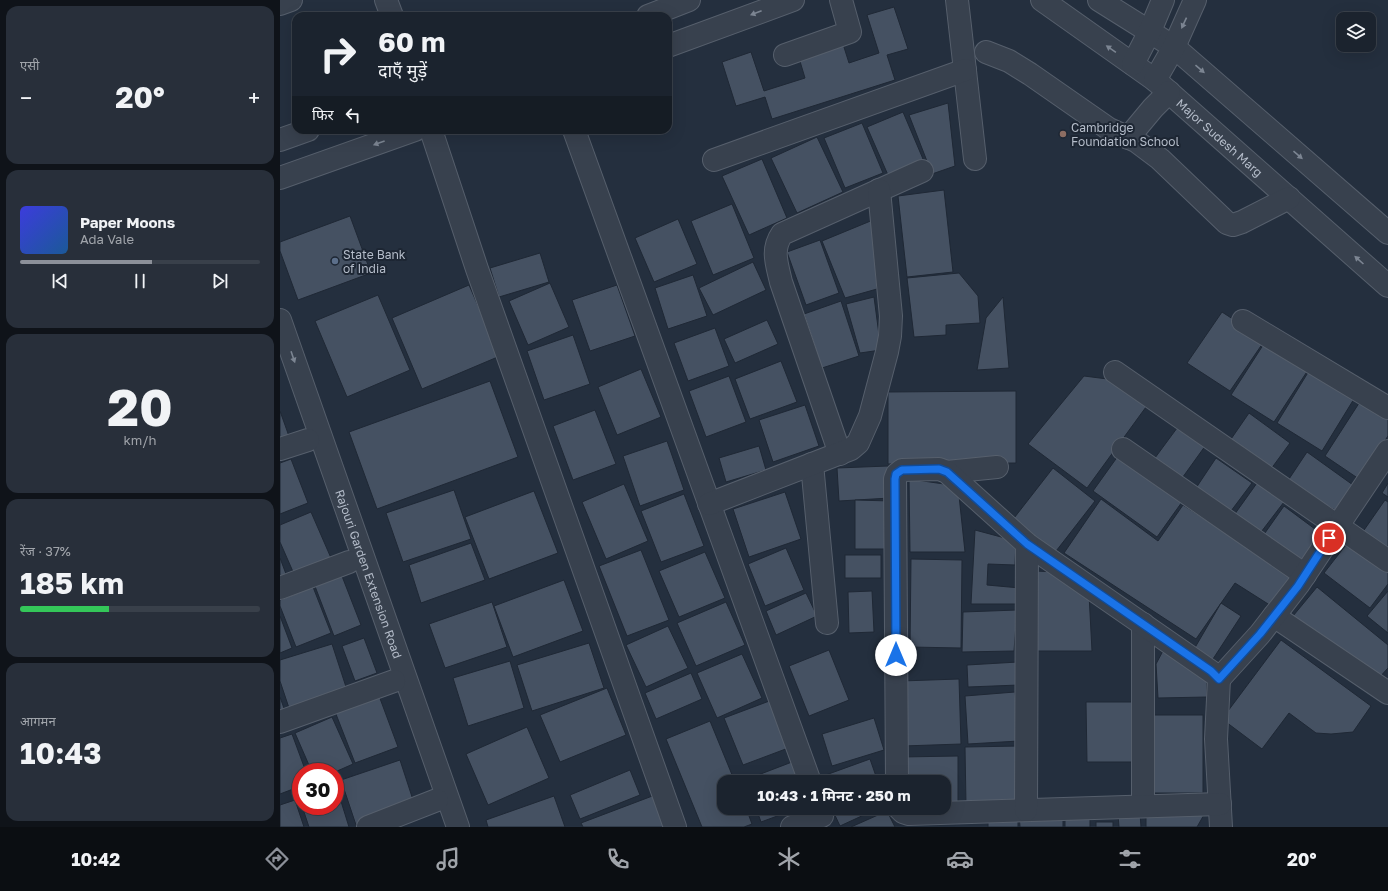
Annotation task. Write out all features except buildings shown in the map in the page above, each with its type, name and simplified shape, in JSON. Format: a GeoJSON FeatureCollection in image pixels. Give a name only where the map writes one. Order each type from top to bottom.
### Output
{"type":"FeatureCollection","features":[{"type":"Feature","properties":{"kind":"street"},"geometry":{"type":"LineString","coordinates":[[280,4],[291,0]]}},
{"type":"Feature","properties":{"kind":"street"},"geometry":{"type":"LineString","coordinates":[[386,0],[390,12]]}},
{"type":"Feature","properties":{"kind":"street"},"geometry":{"type":"LineString","coordinates":[[658,12],[689,0]]}},
{"type":"Feature","properties":{"kind":"street"},"geometry":{"type":"LineString","coordinates":[[672,45],[793,0]]}},
{"type":"Feature","properties":{"kind":"street"},"geometry":{"type":"LineString","coordinates":[[785,55],[850,32],[841,0]]}},
{"type":"Feature","properties":{"kind":"street"},"geometry":{"type":"LineString","coordinates":[[957,0],[975,159]]}},
{"type":"Feature","properties":{"kind":"street","name":"Major Sudesh Marg"},"geometry":{"type":"LineString","coordinates":[[1042,0],[1162,86],[1388,286]]}},
{"type":"Feature","properties":{"kind":"street"},"geometry":{"type":"LineString","coordinates":[[1099,0],[1174,47],[1388,233]]}},
{"type":"Feature","properties":{"kind":"street"},"geometry":{"type":"LineString","coordinates":[[1133,64],[1150,32],[1163,0]]}},
{"type":"Feature","properties":{"kind":"street"},"geometry":{"type":"LineString","coordinates":[[1128,138],[1153,108],[1162,86],[1174,47],[1195,0]]}},
{"type":"Feature","properties":{"kind":"street"},"geometry":{"type":"LineString","coordinates":[[986,52],[1009,61],[1109,129],[1136,141],[1160,159],[1227,223],[1233,225],[1242,222],[1289,198]]}},
{"type":"Feature","properties":{"kind":"street"},"geometry":{"type":"LineString","coordinates":[[714,160],[965,70]]}},
{"type":"Feature","properties":{"kind":"street"},"geometry":{"type":"LineString","coordinates":[[280,140],[297,134]]}},
{"type":"Feature","properties":{"kind":"street"},"geometry":{"type":"LineString","coordinates":[[280,178],[404,134]]}},
{"type":"Feature","properties":{"kind":"street"},"geometry":{"type":"LineString","coordinates":[[432,134],[477,269],[674,827]]}},
{"type":"Feature","properties":{"kind":"street"},"geometry":{"type":"LineString","coordinates":[[575,134],[807,775]]}},
{"type":"Feature","properties":{"kind":"street"},"geometry":{"type":"LineString","coordinates":[[840,454],[781,282],[775,259],[775,249],[782,234],[922,171]]}},
{"type":"Feature","properties":{"kind":"street"},"geometry":{"type":"LineString","coordinates":[[709,504],[851,450],[858,443],[870,416],[890,336],[891,316],[879,190]]}},
{"type":"Feature","properties":{"kind":"street","name":"Rajouri Garden Extension Road"},"geometry":{"type":"LineString","coordinates":[[280,320],[458,827]]}},
{"type":"Feature","properties":{"kind":"street"},"geometry":{"type":"LineString","coordinates":[[1243,321],[1388,408]]}},
{"type":"Feature","properties":{"kind":"street","name":"Rajouri Garden Extension Road"},"geometry":{"type":"LineString","coordinates":[[280,364],[308,440],[349,562],[394,681],[446,827]]}},
{"type":"Feature","properties":{"kind":"street"},"geometry":{"type":"LineString","coordinates":[[1115,372],[1388,561]]}},
{"type":"Feature","properties":{"kind":"street"},"geometry":{"type":"LineString","coordinates":[[280,449],[308,440]]}},
{"type":"Feature","properties":{"kind":"street"},"geometry":{"type":"LineString","coordinates":[[1123,449],[1305,575]]}},
{"type":"Feature","properties":{"kind":"street"},"geometry":{"type":"LineString","coordinates":[[1221,827],[1216,739],[1219,679],[1260,634],[1305,575],[1388,451]]}},
{"type":"Feature","properties":{"kind":"street"},"geometry":{"type":"LineString","coordinates":[[812,464],[827,623]]}},
{"type":"Feature","properties":{"kind":"street"},"geometry":{"type":"LineString","coordinates":[[947,472],[997,467]]}},
{"type":"Feature","properties":{"kind":"street"},"geometry":{"type":"LineString","coordinates":[[897,775],[896,474],[902,470],[939,469],[947,472],[1027,544],[1211,671],[1219,679]]}},
{"type":"Feature","properties":{"kind":"street"},"geometry":{"type":"LineString","coordinates":[[1026,810],[1027,544]]}},
{"type":"Feature","properties":{"kind":"street"},"geometry":{"type":"LineString","coordinates":[[280,588],[349,562]]}},
{"type":"Feature","properties":{"kind":"street"},"geometry":{"type":"LineString","coordinates":[[1274,616],[1388,693]]}},
{"type":"Feature","properties":{"kind":"street"},"geometry":{"type":"LineString","coordinates":[[1143,624],[1143,806]]}},
{"type":"Feature","properties":{"kind":"street"},"geometry":{"type":"LineString","coordinates":[[280,722],[394,681]]}},
{"type":"Feature","properties":{"kind":"street"},"geometry":{"type":"LineString","coordinates":[[368,827],[437,800]]}},
{"type":"Feature","properties":{"kind":"street"},"geometry":{"type":"LineString","coordinates":[[951,813],[1220,804]]}},
{"type":"Feature","properties":{"kind":"street"},"geometry":{"type":"LineString","coordinates":[[792,827],[823,817]]}},
{"type":"Feature","properties":{"kind":"place","name":"Cambridge Foundation School"},"geometry":{"type":"Point","coordinates":[1063,134]}},
{"type":"Feature","properties":{"kind":"place","name":"State Bank of India"},"geometry":{"type":"Point","coordinates":[335,261]}},
{"type":"Feature","properties":{"kind":"route"},"geometry":{"type":"LineString","coordinates":[[896,655],[895,479],[896,474],[902,470],[944,470],[1027,544],[1211,671],[1219,679],[1260,634],[1298,586],[1329,538]]}}]}
